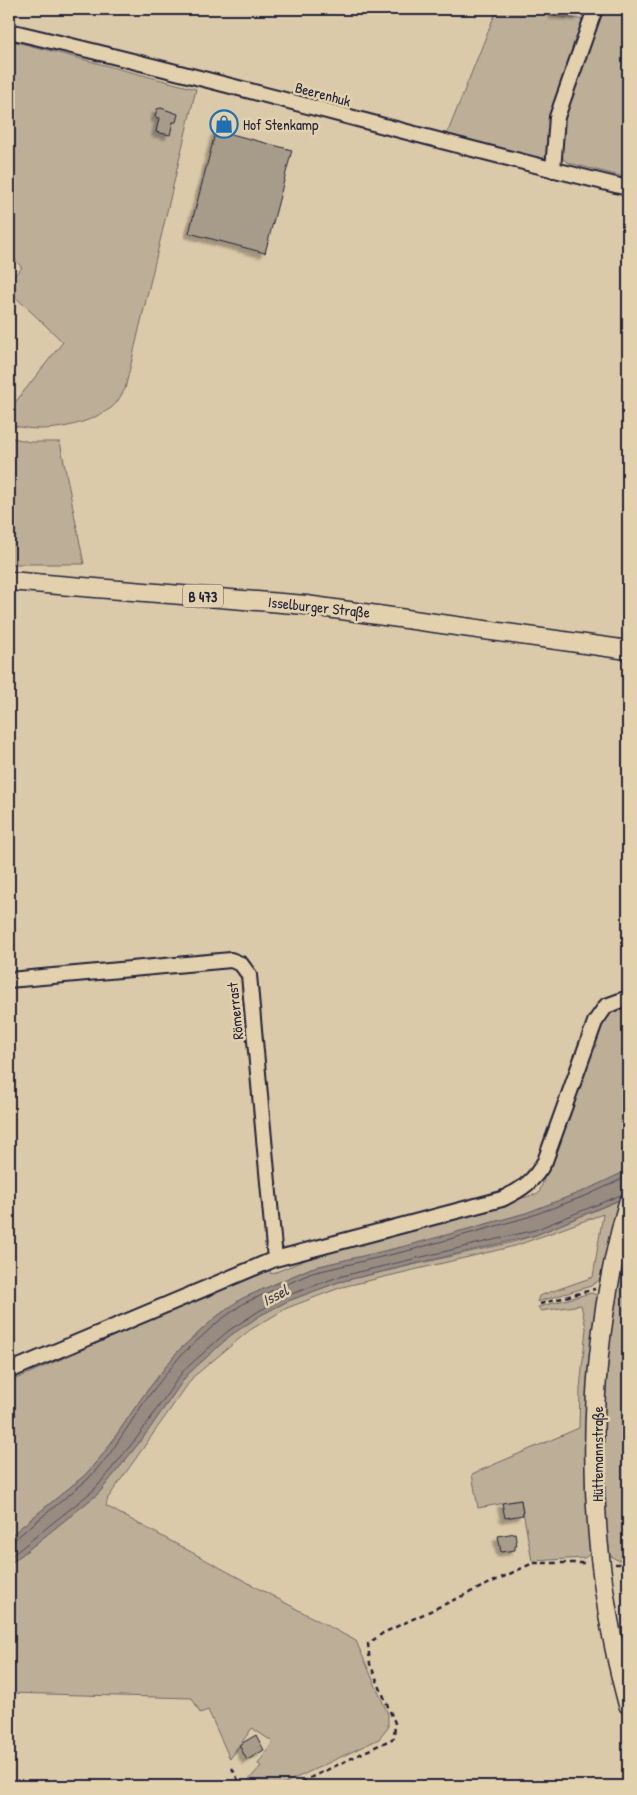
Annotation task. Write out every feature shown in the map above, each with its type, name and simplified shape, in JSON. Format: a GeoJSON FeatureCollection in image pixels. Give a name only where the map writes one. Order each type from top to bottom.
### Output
{"type":"FeatureCollection","features":[{"type":"Feature","properties":{"kind":"main road","name":"Isselburger Straße"},"geometry":{"type":"LineString","coordinates":[[9,582],[306,604],[628,650]]}},
{"type":"Feature","properties":{"kind":"main road","name":"Hüttemannstraße"},"geometry":{"type":"LineString","coordinates":[[626,1211],[608,1286],[597,1391],[594,1452],[601,1564],[619,1671],[628,1705]]}},
{"type":"Feature","properties":{"kind":"street"},"geometry":{"type":"LineString","coordinates":[[553,170],[557,117],[595,9]]}},
{"type":"Feature","properties":{"kind":"street","name":"Beerenhuk"},"geometry":{"type":"LineString","coordinates":[[9,31],[192,75],[392,130],[628,188]]}},
{"type":"Feature","properties":{"kind":"street","name":"Römerrast"},"geometry":{"type":"LineString","coordinates":[[9,980],[231,960],[241,964],[249,975],[275,1259]]}},
{"type":"Feature","properties":{"kind":"street"},"geometry":{"type":"LineString","coordinates":[[9,1371],[275,1259],[502,1199],[524,1188],[536,1177],[545,1161],[595,1022],[606,1006],[628,998]]}},
{"type":"Feature","properties":{"kind":"path"},"geometry":{"type":"LineString","coordinates":[[540,1304],[608,1286]]}},
{"type":"Feature","properties":{"kind":"path"},"geometry":{"type":"LineString","coordinates":[[293,1786],[394,1738],[395,1723],[370,1664],[368,1644],[383,1633],[533,1563],[628,1564]]}},
{"type":"Feature","properties":{"kind":"path"},"geometry":{"type":"LineString","coordinates":[[232,1768],[241,1786]]}},
{"type":"Feature","properties":{"kind":"shaded area"},"geometry":{"type":"Polygon","coordinates":[[[497,9],[551,9],[551,16],[588,20],[552,152],[542,159],[447,134],[497,9]]]}},
{"type":"Feature","properties":{"kind":"shaded area"},"geometry":{"type":"Polygon","coordinates":[[[605,9],[628,9],[628,178],[569,163],[563,159],[562,142],[568,103],[581,62],[605,9]]]}},
{"type":"Feature","properties":{"kind":"shaded area"},"geometry":{"type":"Polygon","coordinates":[[[9,40],[196,89],[125,389],[117,402],[100,415],[75,424],[48,429],[34,429],[9,424],[9,410],[63,342],[9,291],[9,280],[22,268],[9,252],[9,133],[11,130],[9,129],[9,40]]]}},
{"type":"Feature","properties":{"kind":"shaded area"},"geometry":{"type":"Polygon","coordinates":[[[9,437],[30,442],[60,442],[84,564],[9,564],[9,437]]]}},
{"type":"Feature","properties":{"kind":"shaded area"},"geometry":{"type":"Polygon","coordinates":[[[628,1006],[627,1171],[586,1190],[526,1213],[410,1245],[311,1268],[241,1299],[216,1317],[178,1351],[143,1396],[104,1453],[85,1475],[9,1537],[9,1382],[221,1289],[270,1270],[271,1274],[330,1250],[437,1224],[539,1193],[598,1030],[610,1014],[628,1006]]]}},
{"type":"Feature","properties":{"kind":"shaded area"},"geometry":{"type":"Polygon","coordinates":[[[620,1200],[604,1276],[591,1286],[537,1302],[539,1296],[593,1277],[603,1214],[515,1246],[342,1287],[287,1308],[250,1330],[193,1377],[108,1498],[106,1506],[356,1641],[388,1714],[388,1728],[379,1739],[279,1786],[247,1786],[246,1783],[261,1766],[258,1764],[273,1742],[252,1728],[230,1759],[208,1710],[200,1713],[192,1698],[9,1693],[9,1565],[99,1493],[143,1438],[187,1375],[231,1335],[261,1315],[288,1301],[339,1282],[513,1242],[536,1235],[620,1200]]]}},
{"type":"Feature","properties":{"kind":"shaded area"},"geometry":{"type":"Polygon","coordinates":[[[628,1234],[628,1560],[617,1560],[608,1554],[605,1514],[604,1433],[613,1314],[628,1234]]]}},
{"type":"Feature","properties":{"kind":"shaded area"},"geometry":{"type":"Polygon","coordinates":[[[591,1293],[600,1296],[592,1548],[589,1555],[584,1558],[532,1561],[521,1500],[478,1508],[472,1474],[579,1428],[580,1389],[586,1328],[581,1305],[541,1311],[538,1307],[591,1293]]]}},
{"type":"Feature","properties":{"kind":"water","name":"Issel"},"geometry":{"type":"Polygon","coordinates":[[[628,1170],[628,1196],[536,1235],[339,1282],[288,1301],[261,1315],[231,1335],[187,1375],[143,1438],[99,1493],[9,1565],[9,1537],[85,1475],[104,1453],[143,1396],[178,1351],[216,1317],[241,1299],[311,1268],[410,1245],[526,1213],[586,1190],[628,1170]]]}},
{"type":"Feature","properties":{"kind":"building"},"geometry":{"type":"Polygon","coordinates":[[[554,9],[580,9],[579,16],[553,14],[554,9]]]}},
{"type":"Feature","properties":{"kind":"building"},"geometry":{"type":"Polygon","coordinates":[[[161,108],[178,114],[176,122],[173,122],[170,135],[156,132],[159,118],[155,117],[157,109],[161,108]]]}},
{"type":"Feature","properties":{"kind":"building"},"geometry":{"type":"Polygon","coordinates":[[[216,130],[292,150],[265,253],[189,233],[216,130]]]}},
{"type":"Feature","properties":{"kind":"building"},"geometry":{"type":"Polygon","coordinates":[[[521,1500],[523,1515],[505,1518],[502,1503],[521,1500]]]}},
{"type":"Feature","properties":{"kind":"building"},"geometry":{"type":"Polygon","coordinates":[[[515,1533],[517,1546],[515,1546],[515,1550],[501,1552],[498,1536],[515,1533]]]}},
{"type":"Feature","properties":{"kind":"building"},"geometry":{"type":"Polygon","coordinates":[[[256,1735],[264,1750],[247,1760],[239,1745],[256,1735]]]}},
{"type":"Feature","properties":{"kind":"place","name":"Hof Stenkamp"},"geometry":{"type":"Point","coordinates":[224,124]}}]}
